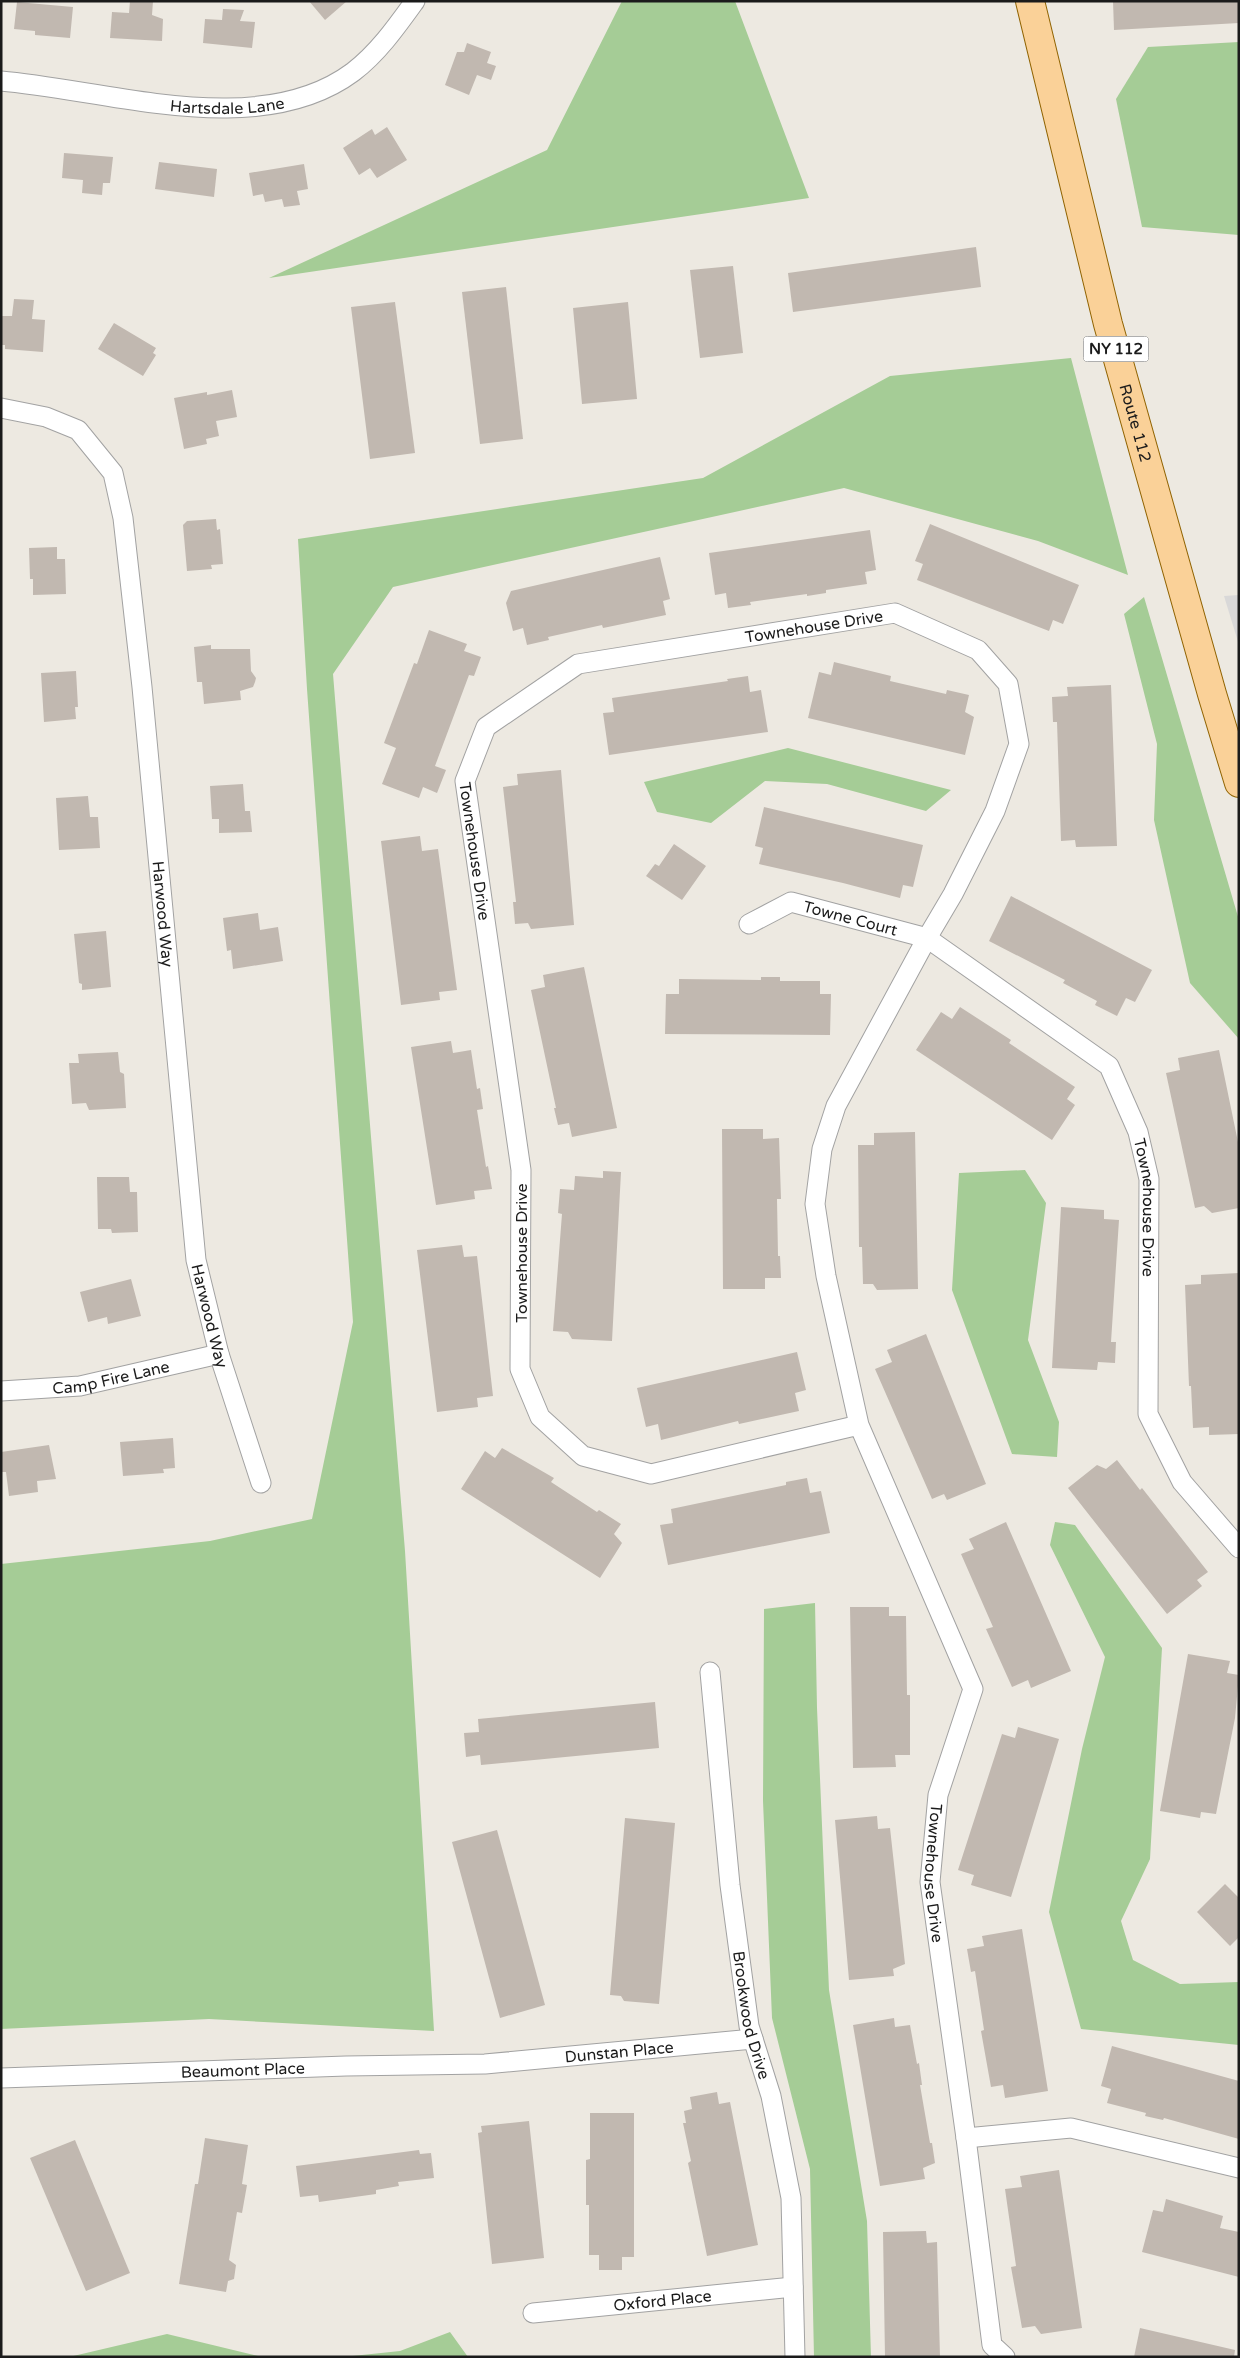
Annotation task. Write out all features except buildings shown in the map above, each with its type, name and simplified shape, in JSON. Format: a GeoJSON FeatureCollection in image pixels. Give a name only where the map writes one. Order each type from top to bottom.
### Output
{"type":"FeatureCollection","features":[{"type":"Feature","properties":{"kind":"main road","name":"Route 112"},"geometry":{"type":"LineString","coordinates":[[1030,1],[1108,324],[1216,710],[1239,783]]}},
{"type":"Feature","properties":{"kind":"street","name":"Hartsdale Lane"},"geometry":{"type":"LineString","coordinates":[[1,81],[178,105],[225,109],[277,104],[320,90],[352,72],[390,36],[415,1]]}},
{"type":"Feature","properties":{"kind":"street","name":"Harwood Way"},"geometry":{"type":"LineString","coordinates":[[1,408],[46,417],[78,430],[113,473],[123,518],[143,697],[196,1260],[219,1354],[262,1483]]}},
{"type":"Feature","properties":{"kind":"street","name":"Townehouse Drive"},"geometry":{"type":"LineString","coordinates":[[859,1425],[652,1474],[583,1456],[540,1416],[520,1369],[521,1170],[465,781],[486,727],[578,664],[895,613],[978,650],[1008,684],[1019,744],[995,811],[954,894],[926,938],[836,1106],[822,1149],[815,1204],[826,1276],[859,1425],[973,1689],[938,1795],[930,1882],[966,2138],[992,2345],[1005,2357]]}},
{"type":"Feature","properties":{"kind":"street","name":"Towne Court"},"geometry":{"type":"LineString","coordinates":[[749,924],[791,902],[926,938]]}},
{"type":"Feature","properties":{"kind":"street","name":"Townehouse Drive"},"geometry":{"type":"LineString","coordinates":[[926,938],[1109,1066],[1138,1132],[1149,1179],[1148,1414],[1182,1482],[1239,1548]]}},
{"type":"Feature","properties":{"kind":"street","name":"Camp Fire Lane"},"geometry":{"type":"LineString","coordinates":[[1,1391],[80,1386],[219,1354]]}},
{"type":"Feature","properties":{"kind":"street","name":"Brookwood Drive"},"geometry":{"type":"LineString","coordinates":[[710,1672],[730,1885],[749,2026],[770,2096],[791,2198],[795,2357]]}},
{"type":"Feature","properties":{"kind":"street","name":"Dunstan Place"},"geometry":{"type":"LineString","coordinates":[[485,2064],[753,2039]]}},
{"type":"Feature","properties":{"kind":"street","name":"Beaumont Place"},"geometry":{"type":"LineString","coordinates":[[1,2078],[346,2066],[485,2064]]}},
{"type":"Feature","properties":{"kind":"street"},"geometry":{"type":"LineString","coordinates":[[966,2138],[1070,2128],[1239,2168]]}},
{"type":"Feature","properties":{"kind":"street","name":"Oxford Place"},"geometry":{"type":"LineString","coordinates":[[533,2313],[793,2287]]}},
{"type":"Feature","properties":{"kind":"shaded area"},"geometry":{"type":"Polygon","coordinates":[[[1239,595],[1239,645],[1224,596],[1239,595]]]}},
{"type":"Feature","properties":{"kind":"green space"},"geometry":{"type":"Polygon","coordinates":[[[622,1],[735,1],[809,198],[269,278],[547,150],[622,1]]]}},
{"type":"Feature","properties":{"kind":"green space"},"geometry":{"type":"Polygon","coordinates":[[[1239,42],[1239,235],[1142,227],[1116,99],[1148,47],[1239,42]]]}},
{"type":"Feature","properties":{"kind":"green space"},"geometry":{"type":"Polygon","coordinates":[[[1071,358],[1128,575],[1038,541],[844,488],[393,587],[333,674],[405,1551],[434,2031],[209,2019],[1,2029],[1,1564],[210,1541],[312,1519],[353,1322],[307,689],[298,539],[703,478],[890,376],[1071,358]]]}},
{"type":"Feature","properties":{"kind":"green space"},"geometry":{"type":"Polygon","coordinates":[[[1144,597],[1239,920],[1239,1039],[1190,983],[1154,820],[1157,744],[1124,614],[1144,597]]]}},
{"type":"Feature","properties":{"kind":"green space"},"geometry":{"type":"Polygon","coordinates":[[[788,748],[951,790],[926,811],[827,784],[765,781],[711,823],[657,812],[644,782],[788,748]]]}},
{"type":"Feature","properties":{"kind":"green space"},"geometry":{"type":"Polygon","coordinates":[[[1025,1170],[1046,1203],[1028,1340],[1059,1422],[1057,1457],[1012,1454],[952,1290],[959,1173],[1025,1170]]]}},
{"type":"Feature","properties":{"kind":"green space"},"geometry":{"type":"Polygon","coordinates":[[[1055,1522],[1075,1525],[1162,1648],[1150,1859],[1121,1921],[1133,1960],[1180,1984],[1239,1982],[1239,2045],[1081,2029],[1049,1912],[1082,1749],[1105,1657],[1050,1545],[1055,1522]]]}},
{"type":"Feature","properties":{"kind":"green space"},"geometry":{"type":"Polygon","coordinates":[[[815,1603],[817,1708],[829,1990],[867,2221],[871,2357],[814,2357],[810,2169],[772,2018],[763,1801],[764,1609],[815,1603]]]}},
{"type":"Feature","properties":{"kind":"green space"},"geometry":{"type":"Polygon","coordinates":[[[450,2332],[468,2357],[343,2357],[400,2351],[450,2332]]]}},
{"type":"Feature","properties":{"kind":"green space"},"geometry":{"type":"Polygon","coordinates":[[[167,2334],[262,2357],[69,2357],[167,2334]]]}}]}
